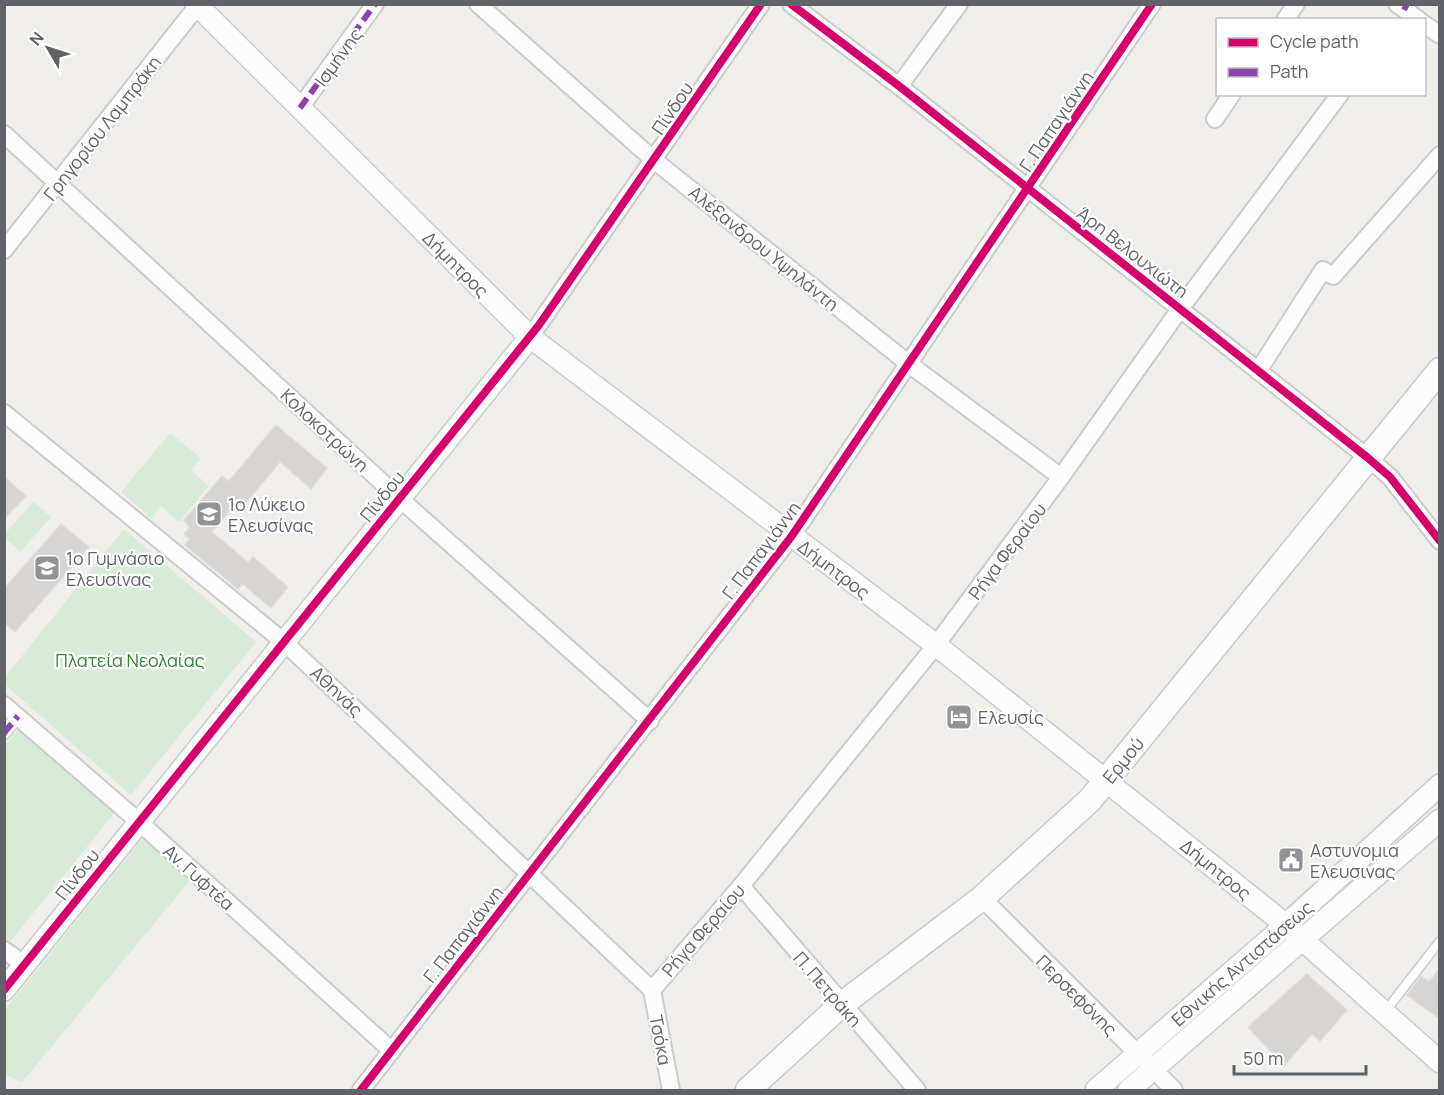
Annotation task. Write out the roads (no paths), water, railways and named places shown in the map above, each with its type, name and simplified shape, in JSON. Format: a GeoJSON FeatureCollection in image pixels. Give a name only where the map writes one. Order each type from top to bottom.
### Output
{"type":"FeatureCollection","features":[{"type":"Feature","properties":{"kind":"main road","name":"Ερμού"},"geometry":{"type":"LineString","coordinates":[[748,1090],[842,1005],[982,898],[1090,800],[1440,370]]}},
{"type":"Feature","properties":{"kind":"street","name":"Ισμήνης"},"geometry":{"type":"LineString","coordinates":[[300,108],[375,4]]}},
{"type":"Feature","properties":{"kind":"street","name":"Αλέξανδρου Υψηλάντη"},"geometry":{"type":"LineString","coordinates":[[478,4],[655,160],[909,364],[1061,477]]}},
{"type":"Feature","properties":{"kind":"street","name":"Πίνδου"},"geometry":{"type":"LineString","coordinates":[[4,990],[530,337],[655,160],[761,4]]}},
{"type":"Feature","properties":{"kind":"street","name":"Άρη Βελουχιώτη"},"geometry":{"type":"LineString","coordinates":[[791,4],[899,86],[1368,458],[1390,477],[1440,541]]}},
{"type":"Feature","properties":{"kind":"street"},"geometry":{"type":"LineString","coordinates":[[899,86],[959,4]]}},
{"type":"Feature","properties":{"kind":"street","name":"Γ. Παπαγιάννη"},"geometry":{"type":"LineString","coordinates":[[361,1090],[791,537],[1152,4]]}},
{"type":"Feature","properties":{"kind":"street"},"geometry":{"type":"LineString","coordinates":[[1286,18],[1296,4]]}},
{"type":"Feature","properties":{"kind":"street","name":"Δήμητρος"},"geometry":{"type":"LineString","coordinates":[[198,5],[530,337],[936,645],[1286,925],[1440,1062]]}},
{"type":"Feature","properties":{"kind":"street","name":"Γρηγορίου Λαμπράκη"},"geometry":{"type":"LineString","coordinates":[[4,250],[58,185],[198,5]]}},
{"type":"Feature","properties":{"kind":"street"},"geometry":{"type":"LineString","coordinates":[[1401,10],[1415,18]]}},
{"type":"Feature","properties":{"kind":"street"},"geometry":{"type":"LineString","coordinates":[[1426,25],[1440,35]]}},
{"type":"Feature","properties":{"kind":"street"},"geometry":{"type":"LineString","coordinates":[[1215,119],[1231,96]]}},
{"type":"Feature","properties":{"kind":"street","name":"Ρήγα Φεραίου"},"geometry":{"type":"LineString","coordinates":[[652,990],[741,886],[936,645],[1061,477],[1180,309],[1339,96]]}},
{"type":"Feature","properties":{"kind":"street","name":"Κολοκοτρώνη"},"geometry":{"type":"LineString","coordinates":[[4,134],[399,498],[650,721]]}},
{"type":"Feature","properties":{"kind":"street"},"geometry":{"type":"LineString","coordinates":[[1258,371],[1323,270],[1333,276],[1440,155]]}},
{"type":"Feature","properties":{"kind":"street","name":"Αθηνάς"},"geometry":{"type":"LineString","coordinates":[[4,413],[284,642],[530,872],[652,990]]}},
{"type":"Feature","properties":{"kind":"street","name":"Αν. Γυφτέα"},"geometry":{"type":"LineString","coordinates":[[4,705],[138,821],[392,1051]]}},
{"type":"Feature","properties":{"kind":"street"},"geometry":{"type":"LineString","coordinates":[[4,733],[18,716]]}},
{"type":"Feature","properties":{"kind":"street","name":"Εθνικής Αντιστάσεως"},"geometry":{"type":"LineString","coordinates":[[1096,1090],[1286,925],[1440,785]]}},
{"type":"Feature","properties":{"kind":"street","name":"Εθνικής Αντιστάσεως"},"geometry":{"type":"LineString","coordinates":[[1129,1090],[1304,941],[1440,820]]}},
{"type":"Feature","properties":{"kind":"street","name":"Π. Πετράκη"},"geometry":{"type":"LineString","coordinates":[[741,886],[917,1090]]}},
{"type":"Feature","properties":{"kind":"street","name":"Περσεφόνης"},"geometry":{"type":"LineString","coordinates":[[982,898],[1174,1090]]}},
{"type":"Feature","properties":{"kind":"street"},"geometry":{"type":"LineString","coordinates":[[4,950],[25,965]]}},
{"type":"Feature","properties":{"kind":"street","name":"Τσόκα"},"geometry":{"type":"LineString","coordinates":[[652,990],[670,1090]]}},
{"type":"Feature","properties":{"kind":"lane"},"geometry":{"type":"LineString","coordinates":[[1384,1013],[1440,941]]}},
{"type":"Feature","properties":{"kind":"place","name":"1ο Λύκειο Ελευσίνας"},"geometry":{"type":"Point","coordinates":[209,514]}},
{"type":"Feature","properties":{"kind":"place","name":"1ο Γυμνάσιο Ελευσίνας"},"geometry":{"type":"Point","coordinates":[47,568]}},
{"type":"Feature","properties":{"kind":"place","name":"Ελευσίς"},"geometry":{"type":"Point","coordinates":[959,717]}},
{"type":"Feature","properties":{"kind":"place","name":"Αστυνομια Ελευσινας"},"geometry":{"type":"Point","coordinates":[1291,860]}},
{"type":"Feature","properties":{"kind":"park label","name":"Πλατεία Νεολαίας"},"geometry":{"type":"Point","coordinates":[130,660]}}]}
